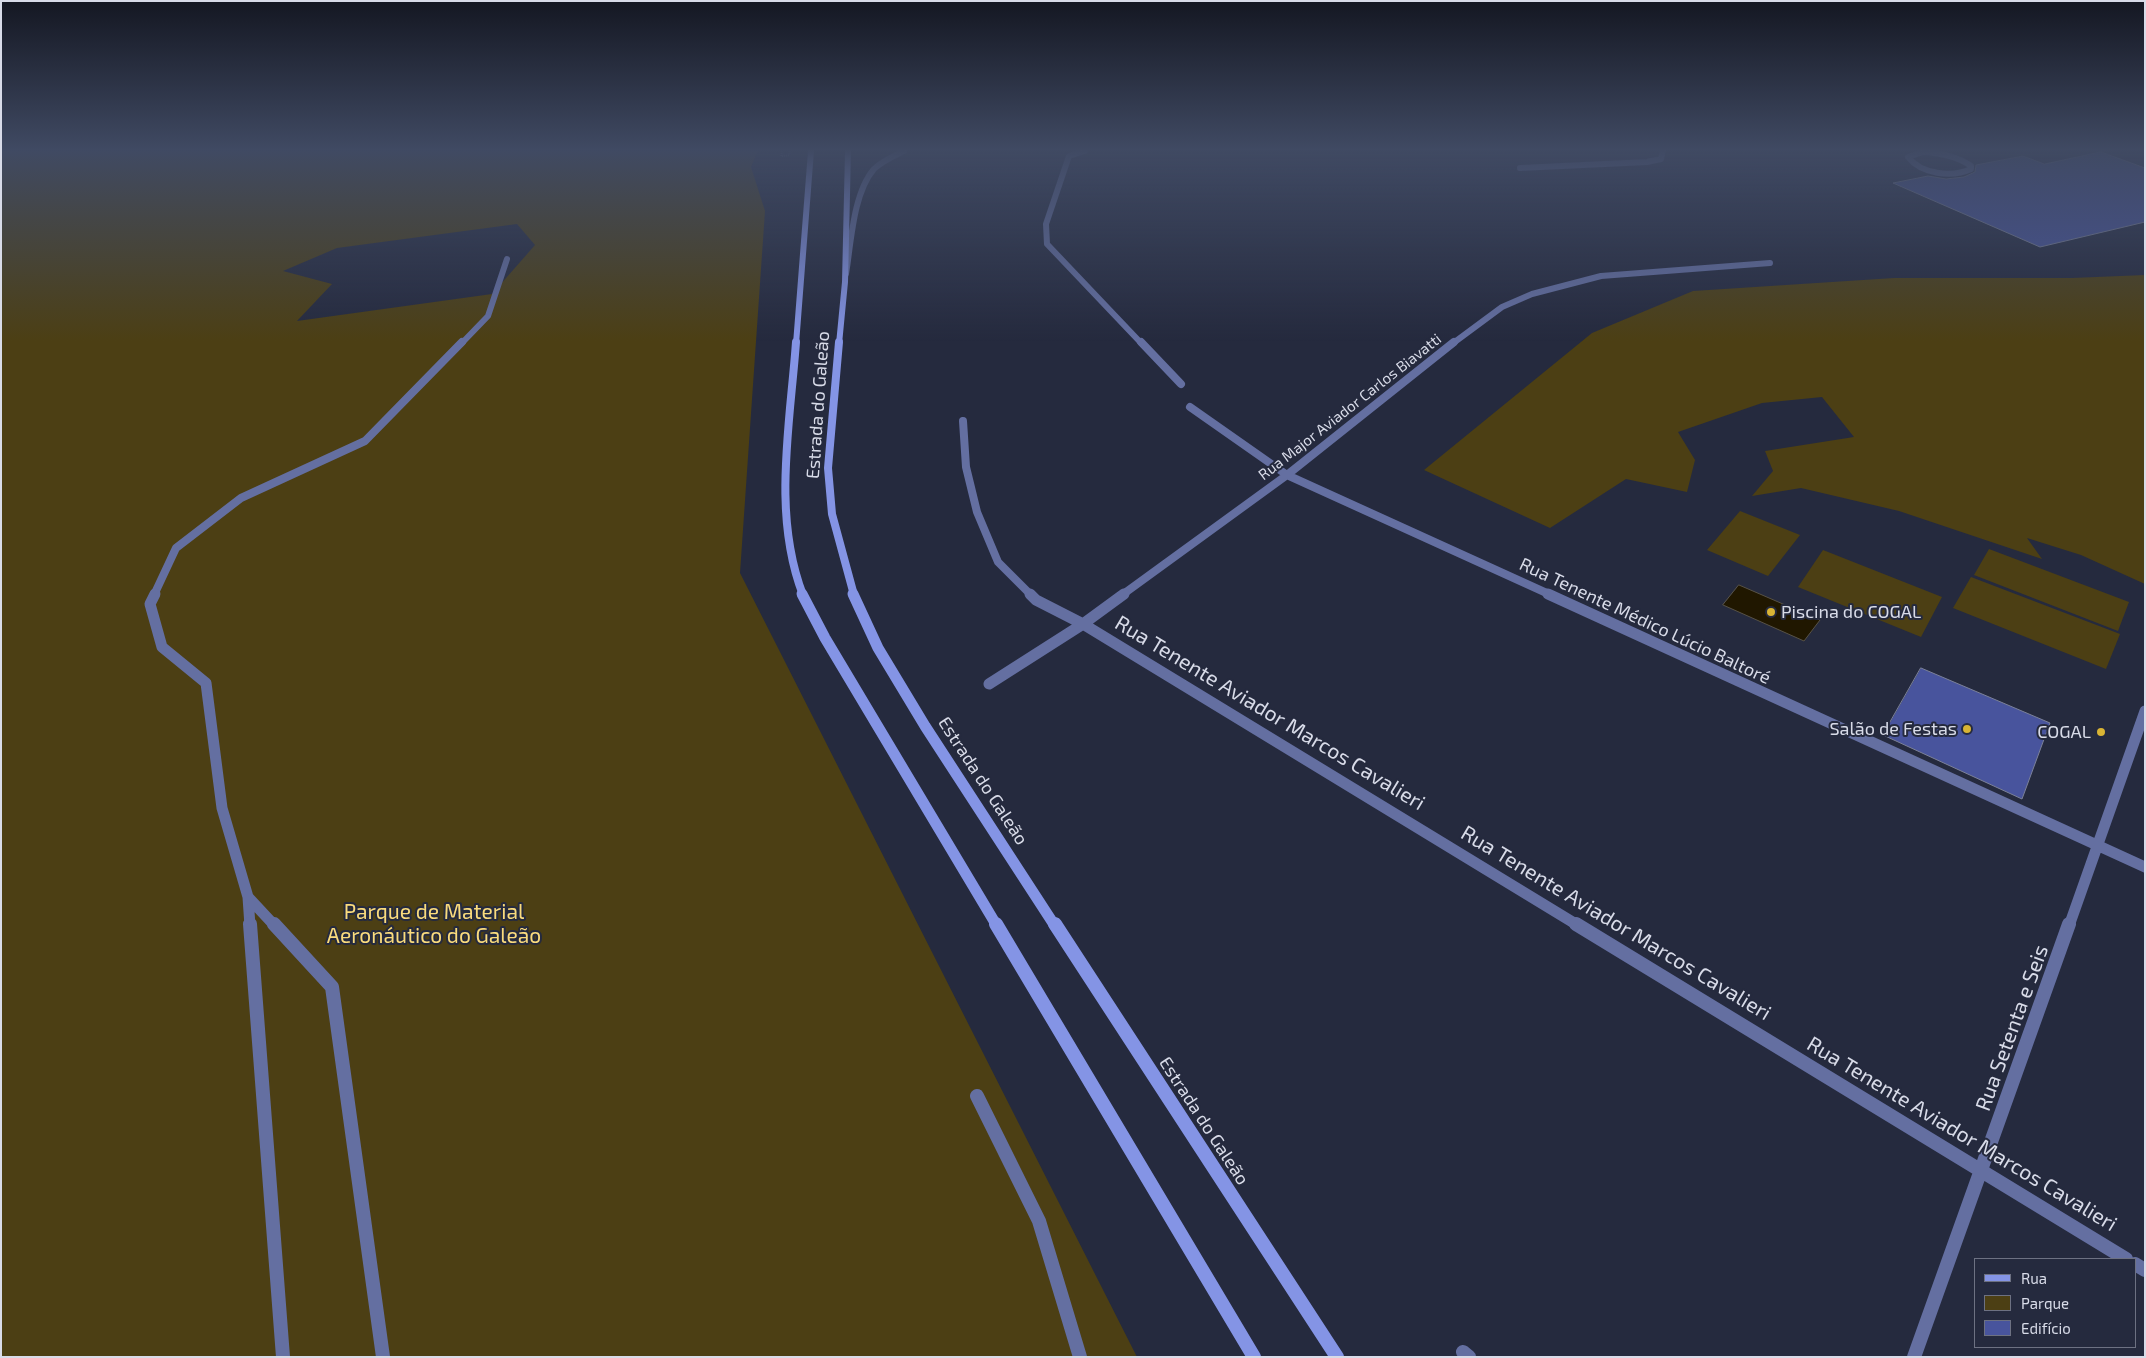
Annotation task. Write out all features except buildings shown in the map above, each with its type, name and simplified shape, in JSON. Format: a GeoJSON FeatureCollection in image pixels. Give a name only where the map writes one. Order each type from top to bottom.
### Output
{"type":"FeatureCollection","features":[{"type":"Feature","properties":{"kind":"main road","name":"Estrada do Galeão"},"geometry":{"type":"LineString","coordinates":[[806,214],[784,485],[791,558],[802,594],[825,638],[1254,1357]]}},
{"type":"Feature","properties":{"kind":"main road","name":"Estrada do Galeão"},"geometry":{"type":"LineString","coordinates":[[847,214],[845,282],[828,468],[832,514],[854,597],[878,648],[926,726],[1337,1357]]}},
{"type":"Feature","properties":{"kind":"street"},"geometry":{"type":"LineString","coordinates":[[845,282],[856,214]]}},
{"type":"Feature","properties":{"kind":"street"},"geometry":{"type":"LineString","coordinates":[[1049,214],[1046,224],[1047,244],[1182,384]]}},
{"type":"Feature","properties":{"kind":"street"},"geometry":{"type":"LineString","coordinates":[[283,1357],[248,897],[222,808],[206,683],[162,647],[150,604],[176,548],[240,498],[365,441],[488,316],[507,259]]}},
{"type":"Feature","properties":{"kind":"street","name":"Rua Major Aviador Carlos Biavatti"},"geometry":{"type":"LineString","coordinates":[[989,684],[1083,624],[1287,475],[1469,330],[1502,307],[1532,294],[1601,276],[1770,263]]}},
{"type":"Feature","properties":{"kind":"street","name":"Rua Tenente Médico Lúcio Baltoré"},"geometry":{"type":"LineString","coordinates":[[1190,407],[1287,475],[2145,867]]}},
{"type":"Feature","properties":{"kind":"street","name":"Rua Tenente Aviador Marcos Cavalieri"},"geometry":{"type":"LineString","coordinates":[[963,421],[966,467],[977,512],[998,562],[1036,600],[1083,624],[2124,1258]]}},
{"type":"Feature","properties":{"kind":"street","name":"Rua Setenta e Seis"},"geometry":{"type":"LineString","coordinates":[[1914,1357],[2145,711]]}},
{"type":"Feature","properties":{"kind":"street"},"geometry":{"type":"LineString","coordinates":[[248,897],[332,987],[383,1357]]}},
{"type":"Feature","properties":{"kind":"street"},"geometry":{"type":"LineString","coordinates":[[977,1096],[1038,1222],[1080,1357]]}},
{"type":"Feature","properties":{"kind":"green space","name":"Parque de Material Aeronáutico do Galeão"},"geometry":{"type":"Polygon","coordinates":[[[1,214],[765,214],[740,573],[1137,1357],[1,1357],[1,214]],[[517,224],[337,248],[283,271],[332,284],[297,321],[492,294],[535,245],[517,224]]]}},
{"type":"Feature","properties":{"kind":"green space"},"geometry":{"type":"Polygon","coordinates":[[[2145,275],[2145,584],[2081,555],[2027,538],[2042,559],[1899,511],[1801,488],[1752,496],[1773,471],[1765,451],[1854,437],[1822,397],[1762,403],[1678,432],[1695,460],[1687,492],[1626,479],[1550,528],[1424,470],[1592,333],[1693,291],[1894,278],[2072,278],[2145,275]]]}},
{"type":"Feature","properties":{"kind":"green space"},"geometry":{"type":"Polygon","coordinates":[[[1740,511],[1800,535],[1768,576],[1707,550],[1740,511]]]}},
{"type":"Feature","properties":{"kind":"green space"},"geometry":{"type":"Polygon","coordinates":[[[1989,549],[2129,602],[2118,631],[1974,575],[1989,549]]]}},
{"type":"Feature","properties":{"kind":"green space"},"geometry":{"type":"Polygon","coordinates":[[[1823,550],[1942,597],[1921,637],[1798,587],[1823,550]]]}},
{"type":"Feature","properties":{"kind":"green space"},"geometry":{"type":"Polygon","coordinates":[[[1971,577],[2120,634],[2106,669],[1953,608],[1971,577]]]}},
{"type":"Feature","properties":{"kind":"shaded area","name":"Piscina do COGAL"},"geometry":{"type":"Polygon","coordinates":[[[1739,585],[1820,620],[1804,641],[1723,605],[1739,585]]]}},
{"type":"Feature","properties":{"kind":"place","name":"Piscina do COGAL"},"geometry":{"type":"Point","coordinates":[1771,612]}},
{"type":"Feature","properties":{"kind":"place","name":"Salão de Festas"},"geometry":{"type":"Point","coordinates":[1967,729]}},
{"type":"Feature","properties":{"kind":"place","name":"COGAL"},"geometry":{"type":"Point","coordinates":[2101,732]}}]}
